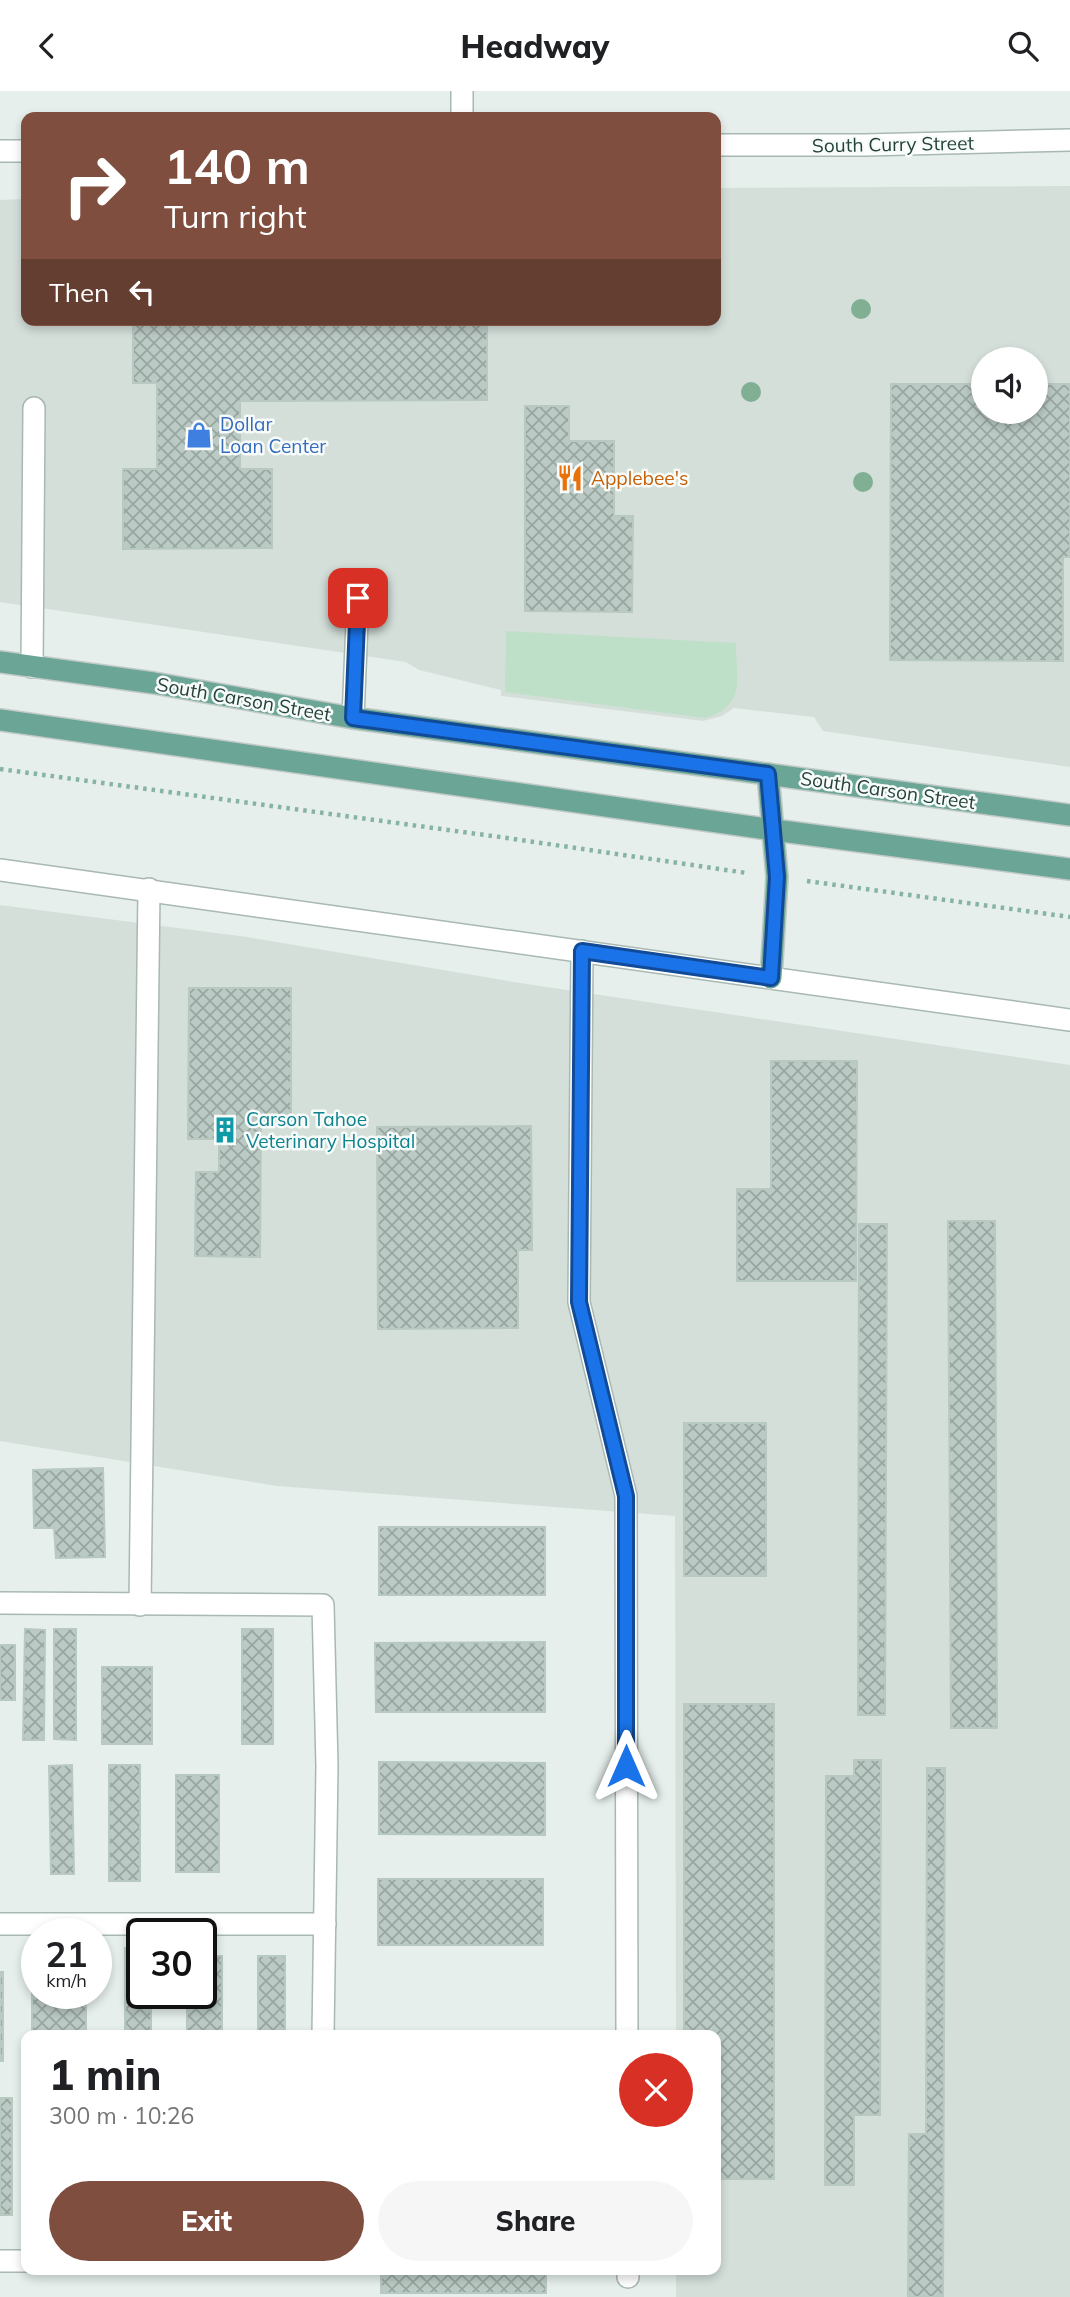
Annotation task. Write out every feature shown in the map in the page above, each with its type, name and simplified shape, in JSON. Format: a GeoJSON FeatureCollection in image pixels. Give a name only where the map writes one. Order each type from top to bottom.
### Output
{"type":"FeatureCollection","features":[{"type":"Feature","properties":{"kind":"main road","name":"South Carson Street"},"geometry":{"type":"LineString","coordinates":[[0,662],[154,683],[353,718],[1070,815]]}},
{"type":"Feature","properties":{"kind":"main road"},"geometry":{"type":"LineString","coordinates":[[0,720],[774,830],[1070,869]]}},
{"type":"Feature","properties":{"kind":"main road"},"geometry":{"type":"LineString","coordinates":[[768,774],[777,898],[771,978]]}},
{"type":"Feature","properties":{"kind":"street"},"geometry":{"type":"LineString","coordinates":[[462,91],[462,112]]}},
{"type":"Feature","properties":{"kind":"street","name":"South Curry Street"},"geometry":{"type":"LineString","coordinates":[[721,145],[1070,140]]}},
{"type":"Feature","properties":{"kind":"street"},"geometry":{"type":"LineString","coordinates":[[0,151],[21,151]]}},
{"type":"Feature","properties":{"kind":"street"},"geometry":{"type":"LineString","coordinates":[[32,667],[34,408]]}},
{"type":"Feature","properties":{"kind":"street"},"geometry":{"type":"LineString","coordinates":[[353,718],[358,598]]}},
{"type":"Feature","properties":{"kind":"street"},"geometry":{"type":"LineString","coordinates":[[0,870],[1070,1020]]}},
{"type":"Feature","properties":{"kind":"street"},"geometry":{"type":"LineString","coordinates":[[140,1605],[149,889]]}},
{"type":"Feature","properties":{"kind":"street"},"geometry":{"type":"LineString","coordinates":[[582,951],[579,1302],[626,1496],[627,2030]]}},
{"type":"Feature","properties":{"kind":"street"},"geometry":{"type":"LineString","coordinates":[[0,1603],[323,1605],[327,1766],[323,2030]]}},
{"type":"Feature","properties":{"kind":"street"},"geometry":{"type":"LineString","coordinates":[[0,1924],[325,1924]]}},
{"type":"Feature","properties":{"kind":"street"},"geometry":{"type":"LineString","coordinates":[[0,2261],[21,2261]]}},
{"type":"Feature","properties":{"kind":"path"},"geometry":{"type":"LineString","coordinates":[[0,769],[494,836],[713,869]]}},
{"type":"Feature","properties":{"kind":"path"},"geometry":{"type":"LineString","coordinates":[[853,887],[1070,917]]}},
{"type":"Feature","properties":{"kind":"shaded area"},"geometry":{"type":"Polygon","coordinates":[[[1070,186],[1070,767],[823,731],[814,717],[734,708],[722,716],[703,721],[501,696],[501,690],[419,670],[406,662],[0,602],[0,200],[21,199],[21,326],[721,326],[721,188],[1070,186]]]}},
{"type":"Feature","properties":{"kind":"shaded area"},"geometry":{"type":"Polygon","coordinates":[[[0,905],[247,937],[520,983],[1070,1065],[1070,2297],[676,2297],[676,2275],[721,2275],[721,2030],[676,2030],[675,1516],[277,1486],[0,1441],[0,905]]]}},
{"type":"Feature","properties":{"kind":"green space"},"geometry":{"type":"Polygon","coordinates":[[[506,631],[736,643],[736,689],[728,706],[705,718],[505,692],[506,631]]]}},
{"type":"Feature","properties":{"kind":"building","name":"Dollar Loan Center"},"geometry":{"type":"Polygon","coordinates":[[[133,326],[487,326],[487,400],[240,401],[240,469],[272,469],[272,548],[123,549],[123,469],[157,469],[157,383],[133,383],[133,326]]]}},
{"type":"Feature","properties":{"kind":"building"},"geometry":{"type":"Polygon","coordinates":[[[891,384],[971,384],[971,424],[1048,424],[1048,384],[1070,384],[1070,557],[1063,557],[1063,661],[890,660],[891,384]]]}},
{"type":"Feature","properties":{"kind":"building","name":"Applebee's"},"geometry":{"type":"Polygon","coordinates":[[[525,406],[569,406],[569,441],[614,441],[614,516],[633,516],[632,612],[525,611],[525,406]]]}},
{"type":"Feature","properties":{"kind":"building","name":"Carson Tahoe Veterinary Hospital"},"geometry":{"type":"Polygon","coordinates":[[[189,988],[291,988],[291,1121],[261,1121],[260,1257],[195,1256],[196,1172],[219,1172],[219,1139],[188,1139],[189,988]]]}},
{"type":"Feature","properties":{"kind":"building"},"geometry":{"type":"Polygon","coordinates":[[[771,1061],[857,1061],[856,1281],[737,1281],[737,1189],[771,1189],[771,1061]]]}},
{"type":"Feature","properties":{"kind":"building"},"geometry":{"type":"Polygon","coordinates":[[[531,1126],[532,1250],[518,1250],[518,1328],[378,1329],[377,1127],[531,1126]]]}},
{"type":"Feature","properties":{"kind":"building"},"geometry":{"type":"Polygon","coordinates":[[[948,1221],[995,1221],[997,1728],[951,1728],[948,1221]]]}},
{"type":"Feature","properties":{"kind":"building"},"geometry":{"type":"Polygon","coordinates":[[[859,1224],[887,1224],[885,1715],[858,1715],[859,1224]]]}},
{"type":"Feature","properties":{"kind":"building"},"geometry":{"type":"Polygon","coordinates":[[[684,1423],[766,1423],[766,1576],[684,1576],[684,1423]]]}},
{"type":"Feature","properties":{"kind":"building"},"geometry":{"type":"Polygon","coordinates":[[[103,1468],[105,1557],[56,1558],[54,1528],[34,1528],[33,1470],[103,1468]]]}},
{"type":"Feature","properties":{"kind":"building"},"geometry":{"type":"Polygon","coordinates":[[[379,1527],[545,1527],[545,1595],[379,1595],[379,1527]]]}},
{"type":"Feature","properties":{"kind":"building"},"geometry":{"type":"Polygon","coordinates":[[[25,1629],[45,1630],[44,1740],[23,1740],[25,1629]]]}},
{"type":"Feature","properties":{"kind":"building"},"geometry":{"type":"Polygon","coordinates":[[[54,1629],[76,1629],[76,1740],[54,1739],[54,1629]]]}},
{"type":"Feature","properties":{"kind":"building"},"geometry":{"type":"Polygon","coordinates":[[[242,1629],[273,1629],[273,1744],[242,1744],[242,1629]]]}},
{"type":"Feature","properties":{"kind":"building"},"geometry":{"type":"Polygon","coordinates":[[[545,1642],[545,1712],[376,1712],[375,1643],[545,1642]]]}},
{"type":"Feature","properties":{"kind":"building"},"geometry":{"type":"Polygon","coordinates":[[[0,1645],[15,1645],[15,1700],[0,1700],[0,1645]]]}},
{"type":"Feature","properties":{"kind":"building"},"geometry":{"type":"Polygon","coordinates":[[[102,1667],[152,1667],[152,1744],[102,1744],[102,1667]]]}},
{"type":"Feature","properties":{"kind":"building"},"geometry":{"type":"Polygon","coordinates":[[[684,1704],[774,1704],[774,2179],[721,2179],[721,2030],[684,2030],[684,1704]]]}},
{"type":"Feature","properties":{"kind":"building"},"geometry":{"type":"Polygon","coordinates":[[[854,1760],[881,1760],[880,2115],[854,2115],[854,2185],[825,2185],[826,1776],[854,1776],[854,1760]]]}},
{"type":"Feature","properties":{"kind":"building"},"geometry":{"type":"Polygon","coordinates":[[[379,1762],[545,1763],[545,1835],[379,1834],[379,1762]]]}},
{"type":"Feature","properties":{"kind":"building"},"geometry":{"type":"Polygon","coordinates":[[[72,1765],[74,1874],[51,1874],[49,1766],[72,1765]]]}},
{"type":"Feature","properties":{"kind":"building"},"geometry":{"type":"Polygon","coordinates":[[[109,1765],[140,1765],[140,1881],[109,1881],[109,1765]]]}},
{"type":"Feature","properties":{"kind":"building"},"geometry":{"type":"Polygon","coordinates":[[[927,1768],[945,1768],[943,2297],[908,2297],[909,2134],[926,2134],[927,1768]]]}},
{"type":"Feature","properties":{"kind":"building"},"geometry":{"type":"Polygon","coordinates":[[[176,1775],[219,1775],[219,1872],[176,1872],[176,1775]]]}},
{"type":"Feature","properties":{"kind":"building"},"geometry":{"type":"Polygon","coordinates":[[[378,1879],[543,1879],[543,1945],[378,1945],[378,1879]]]}},
{"type":"Feature","properties":{"kind":"building"},"geometry":{"type":"Polygon","coordinates":[[[125,1948],[126,2009],[151,2009],[151,2030],[125,2030],[125,1948]]]}},
{"type":"Feature","properties":{"kind":"building"},"geometry":{"type":"Polygon","coordinates":[[[217,1956],[222,1956],[222,2030],[187,2030],[187,2009],[217,2009],[217,1956]]]}},
{"type":"Feature","properties":{"kind":"building"},"geometry":{"type":"Polygon","coordinates":[[[258,1956],[285,1956],[285,2030],[258,2030],[258,1956]]]}},
{"type":"Feature","properties":{"kind":"building"},"geometry":{"type":"Polygon","coordinates":[[[0,1972],[3,1972],[3,2061],[0,2061],[0,1972]]]}},
{"type":"Feature","properties":{"kind":"building"},"geometry":{"type":"Polygon","coordinates":[[[32,2009],[86,2009],[86,2030],[32,2030],[32,2009]]]}},
{"type":"Feature","properties":{"kind":"building"},"geometry":{"type":"Polygon","coordinates":[[[0,2098],[12,2098],[12,2215],[0,2215],[0,2098]]]}},
{"type":"Feature","properties":{"kind":"building"},"geometry":{"type":"Polygon","coordinates":[[[381,2275],[546,2275],[546,2293],[381,2293],[381,2275]]]}},
{"type":"Feature","properties":{"kind":"place","name":"Dollar Loan Center"},"geometry":{"type":"Point","coordinates":[199,435]}},
{"type":"Feature","properties":{"kind":"place","name":"Applebee's"},"geometry":{"type":"Point","coordinates":[570,478]}},
{"type":"Feature","properties":{"kind":"place","name":"Carson Tahoe Veterinary Hospital"},"geometry":{"type":"Point","coordinates":[225,1130]}},
{"type":"Feature","properties":{"kind":"route"},"geometry":{"type":"LineString","coordinates":[[358,598],[353,718],[768,774],[777,877],[771,978],[582,951],[579,1302],[626,1496],[626,1766]]}}]}
